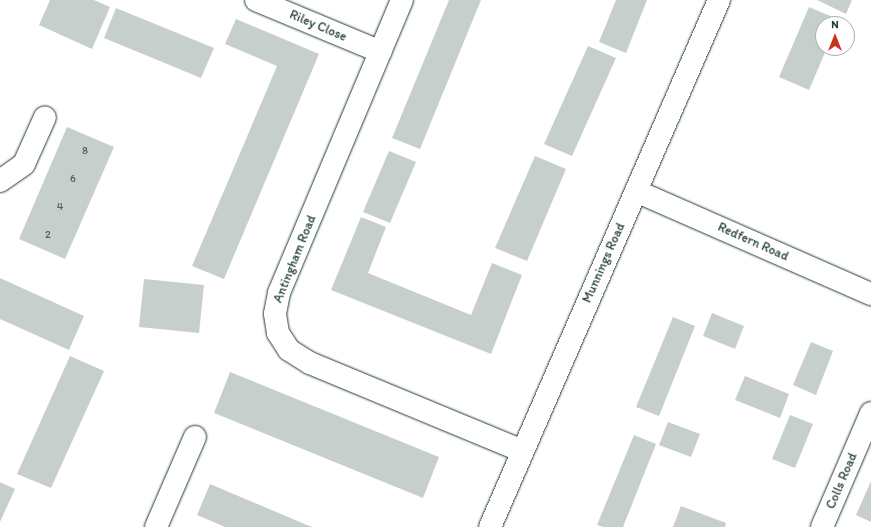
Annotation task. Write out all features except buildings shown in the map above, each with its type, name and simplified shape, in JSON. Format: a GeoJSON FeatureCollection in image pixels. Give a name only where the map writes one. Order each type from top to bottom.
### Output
{"type":"FeatureCollection","features":[{"type":"Feature","properties":{"kind":"street","name":"Riley Close"},"geometry":{"type":"LineString","coordinates":[[256,0],[381,52]]}},
{"type":"Feature","properties":{"kind":"street","name":"Antingham Road"},"geometry":{"type":"LineString","coordinates":[[402,0],[279,293],[275,314],[278,333],[289,350],[310,363],[522,451]]}},
{"type":"Feature","properties":{"kind":"street","name":"Munnings Road"},"geometry":{"type":"LineString","coordinates":[[490,527],[719,0]]}},
{"type":"Feature","properties":{"kind":"street"},"geometry":{"type":"LineString","coordinates":[[0,181],[24,164],[45,117]]}},
{"type":"Feature","properties":{"kind":"street","name":"Redfern Road"},"geometry":{"type":"LineString","coordinates":[[636,190],[871,294]]}},
{"type":"Feature","properties":{"kind":"street","name":"Colls Road"},"geometry":{"type":"LineString","coordinates":[[822,527],[871,413]]}},
{"type":"Feature","properties":{"kind":"street"},"geometry":{"type":"LineString","coordinates":[[156,527],[195,437]]}}]}
